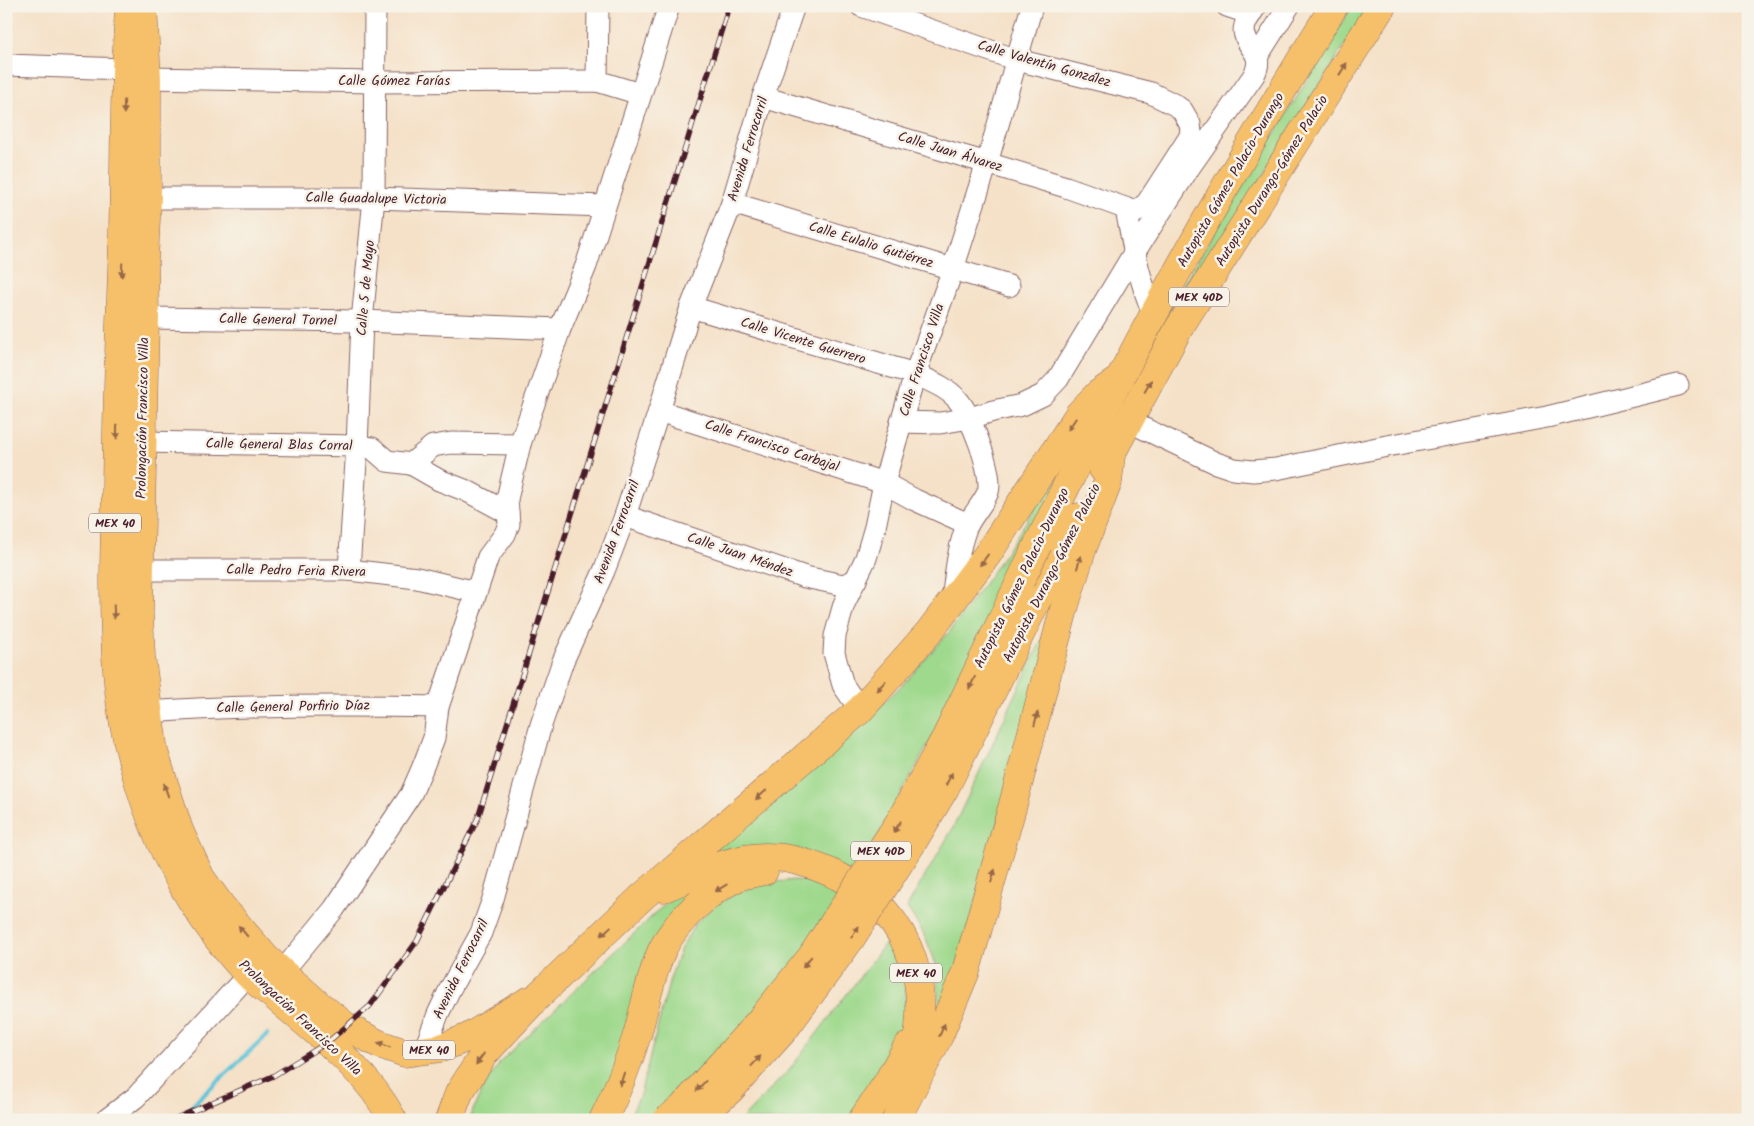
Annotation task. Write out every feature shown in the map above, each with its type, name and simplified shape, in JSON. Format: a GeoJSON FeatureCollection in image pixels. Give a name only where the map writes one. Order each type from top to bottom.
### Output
{"type":"FeatureCollection","features":[{"type":"Feature","properties":{"kind":"main road","name":"Prolongación Francisco Villa"},"geometry":{"type":"LineString","coordinates":[[129,6],[147,198],[144,260],[145,318],[139,614],[141,657],[148,712],[158,767],[179,830],[201,878],[271,978]]}},
{"type":"Feature","properties":{"kind":"main road","name":"Prolongación Francisco Villa"},"geometry":{"type":"LineString","coordinates":[[143,6],[122,260],[113,571],[118,684],[127,739],[143,794],[163,847],[184,887],[211,928],[312,1013],[353,1067],[371,1086],[394,1120]]}},
{"type":"Feature","properties":{"kind":"main road","name":"Autopista Gómez Palacio-Durango"},"geometry":{"type":"LineString","coordinates":[[668,1120],[682,1108],[763,1017],[812,956],[900,821],[946,737],[1038,544],[1154,315],[1216,204],[1334,6]]}},
{"type":"Feature","properties":{"kind":"main road","name":"Autopista Durango-Gómez Palacio"},"geometry":{"type":"LineString","coordinates":[[697,1120],[731,1088],[784,1030],[850,940],[911,846],[945,788],[1111,454],[1179,328],[1382,6]]}},
{"type":"Feature","properties":{"kind":"main road"},"geometry":{"type":"LineString","coordinates":[[642,897],[860,710],[952,603],[993,547],[1079,414],[1098,394],[1120,379]]}},
{"type":"Feature","properties":{"kind":"main road"},"geometry":{"type":"LineString","coordinates":[[896,1120],[939,1036],[966,971],[1012,808],[1065,605],[1082,550],[1108,482],[1111,454]]}},
{"type":"Feature","properties":{"kind":"main road","name":"MEX 40"},"geometry":{"type":"LineString","coordinates":[[448,1120],[459,1093],[484,1054],[540,994],[642,897],[728,863],[756,858],[784,858],[818,866],[848,882],[878,904],[894,922],[908,944],[916,969],[920,1021],[909,1070],[891,1120]]}},
{"type":"Feature","properties":{"kind":"main road"},"geometry":{"type":"LineString","coordinates":[[603,1120],[616,1093],[663,950],[681,922],[705,897],[738,877],[774,868],[818,866]]}},
{"type":"Feature","properties":{"kind":"main road","name":"Prolongación Francisco Villa"},"geometry":{"type":"LineString","coordinates":[[312,1013],[347,1027],[379,1044],[405,1053],[441,1048],[469,1037],[540,994]]}},
{"type":"Feature","properties":{"kind":"main road"},"geometry":{"type":"LineString","coordinates":[[862,1120],[887,1083],[920,1021]]}},
{"type":"Feature","properties":{"kind":"street","name":"Calle 5 de Mayo"},"geometry":{"type":"LineString","coordinates":[[349,570],[357,446],[362,321],[374,198],[375,6]]}},
{"type":"Feature","properties":{"kind":"street"},"geometry":{"type":"LineString","coordinates":[[597,81],[598,6]]}},
{"type":"Feature","properties":{"kind":"street"},"geometry":{"type":"LineString","coordinates":[[106,1120],[136,1097],[271,978],[334,909],[410,794],[434,738],[438,707],[488,557],[505,534],[509,524],[507,499],[520,444],[560,329],[586,266],[669,6]]}},
{"type":"Feature","properties":{"kind":"street","name":"Avenida Ferrocarril"},"geometry":{"type":"LineString","coordinates":[[424,1051],[450,989],[481,933],[493,899],[541,725],[564,662],[604,571],[625,516],[660,411],[690,307],[732,203],[794,6]]}},
{"type":"Feature","properties":{"kind":"street","name":"Calle Valentín González"},"geometry":{"type":"LineString","coordinates":[[861,6],[1018,60],[1151,94],[1182,110],[1195,134]]}},
{"type":"Feature","properties":{"kind":"street","name":"Calle Francisco Villa"},"geometry":{"type":"LineString","coordinates":[[860,710],[842,685],[834,653],[835,636],[844,604],[866,558],[875,528],[884,483],[915,374],[953,269],[987,163],[1032,6]]}},
{"type":"Feature","properties":{"kind":"street"},"geometry":{"type":"LineString","coordinates":[[1154,315],[1146,298],[1134,253],[1131,210],[1147,203],[1189,138],[1254,75],[1257,57],[1246,37],[1244,29],[1253,10],[1227,6]]}},
{"type":"Feature","properties":{"kind":"street"},"geometry":{"type":"LineString","coordinates":[[1257,57],[1289,6]]}},
{"type":"Feature","properties":{"kind":"street","name":"Calle Gómez Farías"},"geometry":{"type":"LineString","coordinates":[[6,64],[136,73],[374,82],[597,81],[640,94]]}},
{"type":"Feature","properties":{"kind":"street","name":"Calle Juan Álvarez"},"geometry":{"type":"LineString","coordinates":[[764,97],[987,163],[1131,210]]}},
{"type":"Feature","properties":{"kind":"street"},"geometry":{"type":"LineString","coordinates":[[901,422],[940,423],[970,418],[1022,405],[1043,394],[1058,378],[1134,253],[1189,168],[1195,134]]}},
{"type":"Feature","properties":{"kind":"street","name":"Calle Guadalupe Victoria"},"geometry":{"type":"LineString","coordinates":[[147,198],[374,198],[604,206]]}},
{"type":"Feature","properties":{"kind":"street","name":"Calle Eulalio Gutiérrez"},"geometry":{"type":"LineString","coordinates":[[732,203],[1009,286]]}},
{"type":"Feature","properties":{"kind":"street","name":"Calle Vicente Guerrero"},"geometry":{"type":"LineString","coordinates":[[690,307],[915,374],[942,386],[963,406],[970,418],[981,450],[989,484],[988,492],[968,524],[960,546],[952,603]]}},
{"type":"Feature","properties":{"kind":"street","name":"Calle General Tornel"},"geometry":{"type":"LineString","coordinates":[[145,318],[362,321],[560,329]]}},
{"type":"Feature","properties":{"kind":"street"},"geometry":{"type":"LineString","coordinates":[[1128,421],[1216,463],[1234,469],[1252,471],[1276,469],[1387,446],[1547,417],[1678,385]]}},
{"type":"Feature","properties":{"kind":"street","name":"Calle Francisco Carbajal"},"geometry":{"type":"LineString","coordinates":[[660,411],[884,483],[915,500],[968,524]]}},
{"type":"Feature","properties":{"kind":"street","name":"Calle General Blas Corral"},"geometry":{"type":"LineString","coordinates":[[142,442],[357,446],[372,448],[387,461],[411,464],[438,480],[467,491],[508,513]]}},
{"type":"Feature","properties":{"kind":"street"},"geometry":{"type":"LineString","coordinates":[[411,464],[433,446],[451,443],[520,444]]}},
{"type":"Feature","properties":{"kind":"street","name":"Calle Juan Méndez"},"geometry":{"type":"LineString","coordinates":[[625,516],[805,577],[843,585],[856,580]]}},
{"type":"Feature","properties":{"kind":"street","name":"Calle Pedro Feria Rivera"},"geometry":{"type":"LineString","coordinates":[[113,571],[349,570],[417,578],[476,592]]}},
{"type":"Feature","properties":{"kind":"street","name":"Calle General Porfirio Díaz"},"geometry":{"type":"LineString","coordinates":[[148,712],[205,708],[334,705],[438,707]]}},
{"type":"Feature","properties":{"kind":"green space"},"geometry":{"type":"Polygon","coordinates":[[[1352,6],[1369,6],[1168,328],[1088,475],[1159,324],[1352,6]]]}},
{"type":"Feature","properties":{"kind":"green space"},"geometry":{"type":"Polygon","coordinates":[[[1085,434],[973,664],[858,872],[702,859],[831,754],[907,680],[950,631],[989,577],[1085,434]]]}},
{"type":"Feature","properties":{"kind":"green space"},"geometry":{"type":"Polygon","coordinates":[[[1065,590],[940,1026],[936,964],[925,936],[907,907],[953,828],[1065,590]]]}},
{"type":"Feature","properties":{"kind":"green space"},"geometry":{"type":"Polygon","coordinates":[[[711,876],[691,899],[599,1120],[470,1120],[479,1096],[502,1060],[665,904],[711,876]]]}},
{"type":"Feature","properties":{"kind":"green space"},"geometry":{"type":"Polygon","coordinates":[[[795,880],[822,882],[846,892],[785,980],[661,1120],[628,1120],[640,1095],[670,979],[681,948],[695,924],[714,906],[739,891],[766,883],[795,880]]]}},
{"type":"Feature","properties":{"kind":"green space"},"geometry":{"type":"Polygon","coordinates":[[[891,936],[905,963],[907,1034],[855,1120],[741,1120],[790,1069],[891,936]]]}},
{"type":"Feature","properties":{"kind":"waterway"},"geometry":{"type":"LineString","coordinates":[[180,1120],[198,1100],[267,1035]]}},
{"type":"Feature","properties":{"kind":"railway"},"geometry":{"type":"LineString","coordinates":[[172,1120],[273,1076],[328,1042],[370,1006],[417,941],[478,818],[729,6]]}}]}
